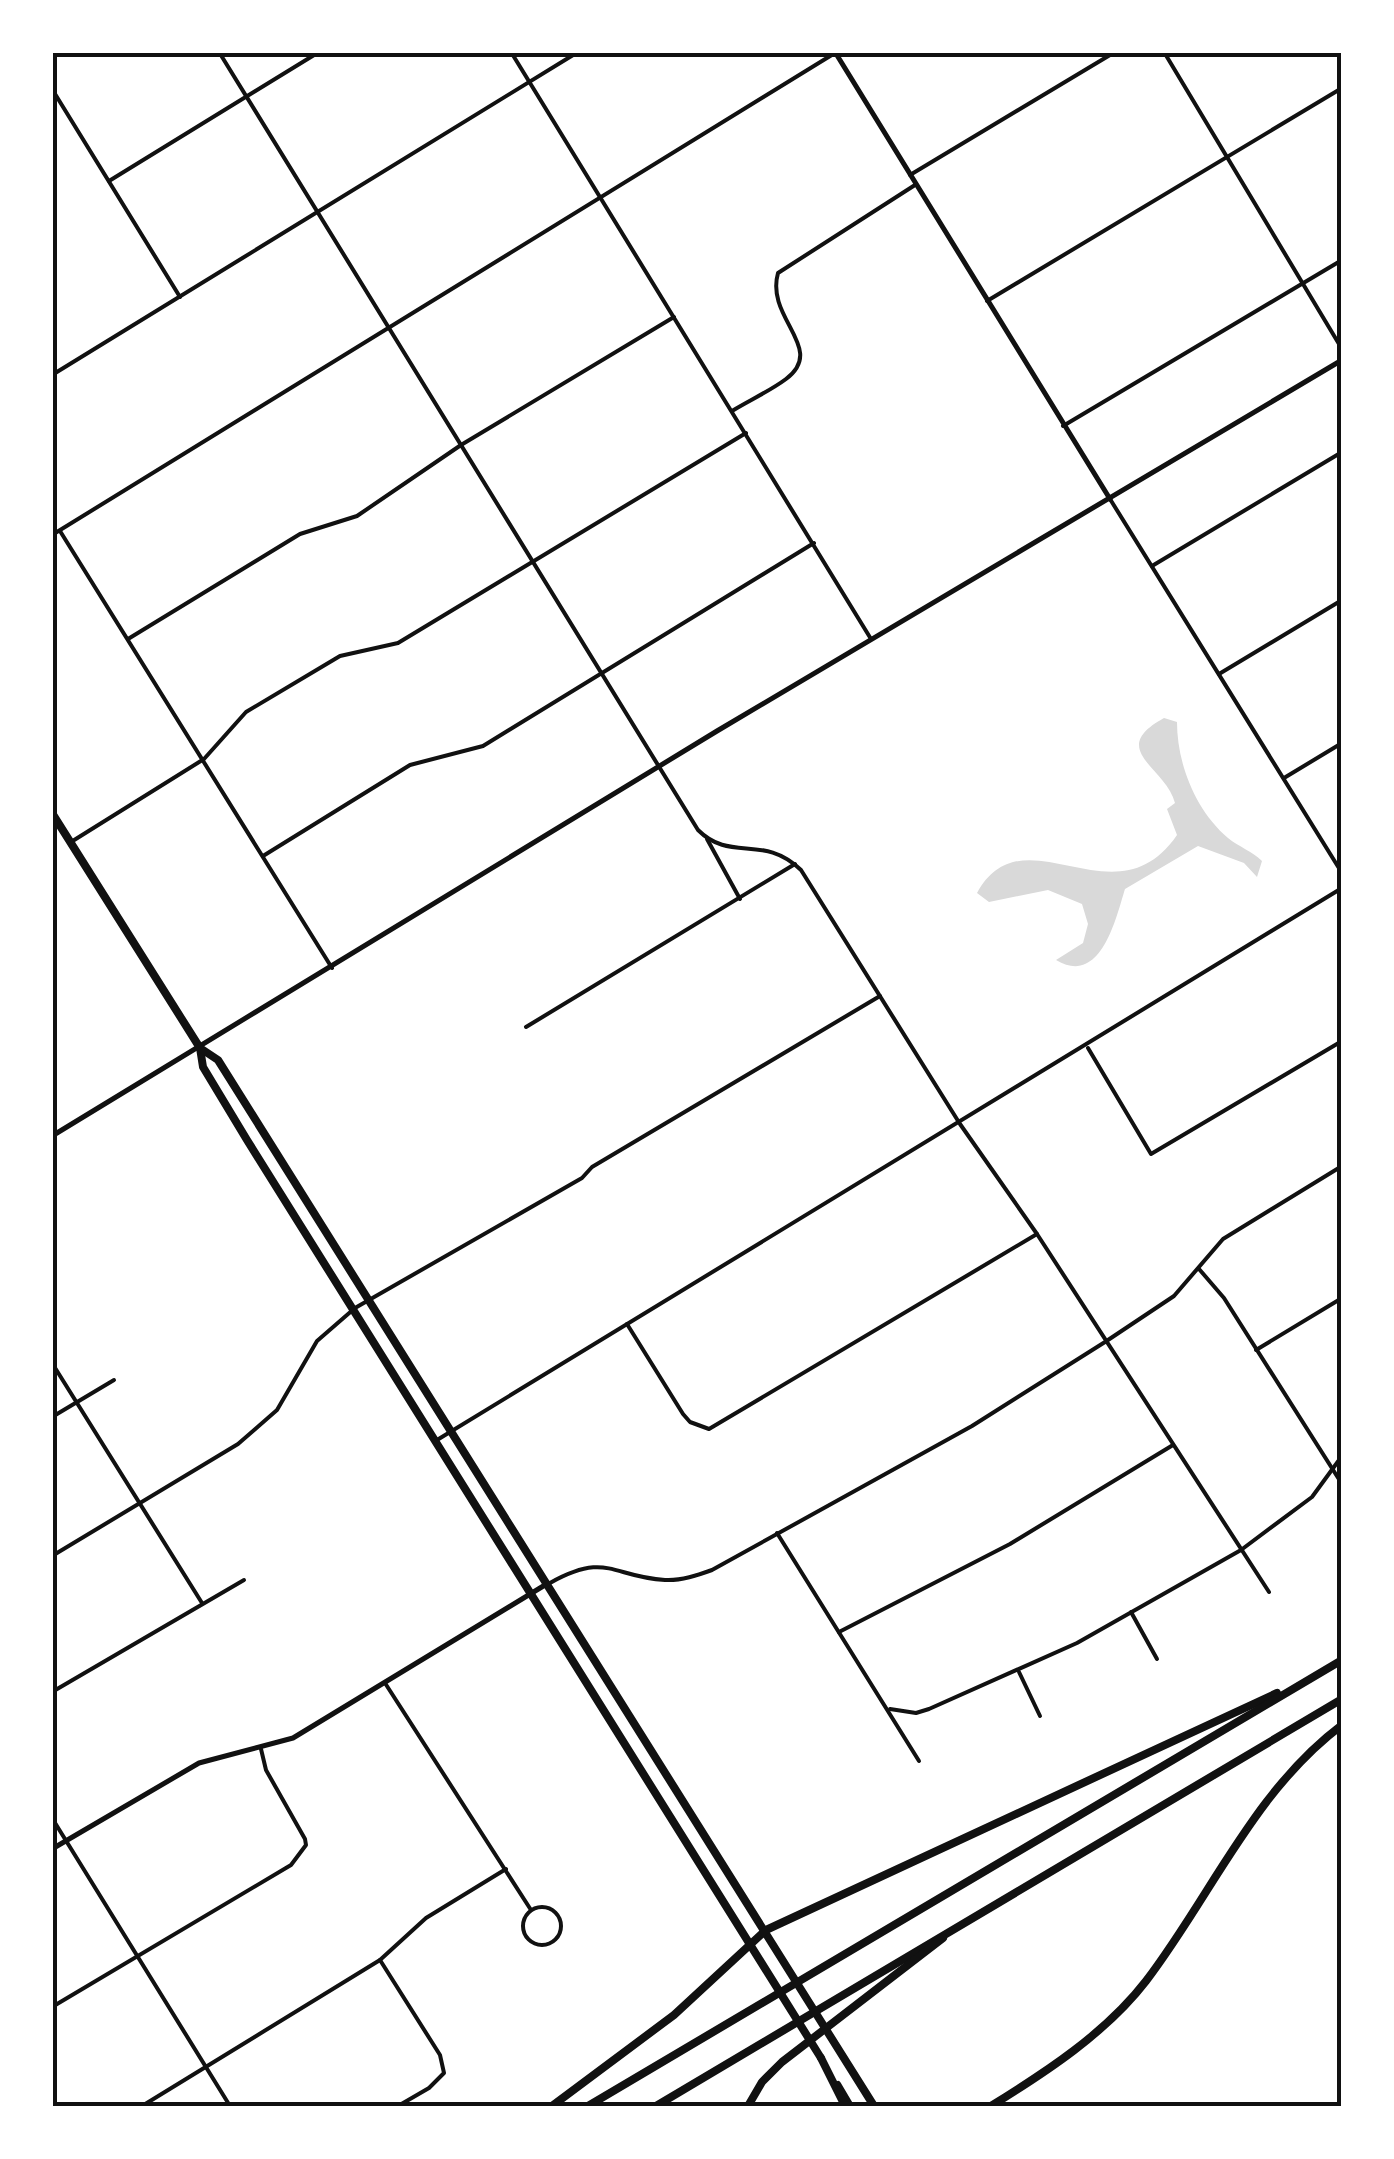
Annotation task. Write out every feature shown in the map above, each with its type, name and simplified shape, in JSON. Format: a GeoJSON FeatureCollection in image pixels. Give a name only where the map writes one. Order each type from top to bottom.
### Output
{"type":"FeatureCollection","features":[{"type":"Feature","properties":{"kind":"highway"},"geometry":{"type":"LineString","coordinates":[[52,813],[200,1048],[203,1067],[769,1973],[848,2106]]}},
{"type":"Feature","properties":{"kind":"highway"},"geometry":{"type":"LineString","coordinates":[[200,1048],[218,1060],[874,2106]]}},
{"type":"Feature","properties":{"kind":"highway"},"geometry":{"type":"LineString","coordinates":[[274,1182],[288,1172]]}},
{"type":"Feature","properties":{"kind":"highway"},"geometry":{"type":"LineString","coordinates":[[588,2106],[1342,1660]]}},
{"type":"Feature","properties":{"kind":"highway"},"geometry":{"type":"LineString","coordinates":[[552,2106],[674,2015],[766,1930],[1249,1704],[1296,1686]]}},
{"type":"Feature","properties":{"kind":"highway"},"geometry":{"type":"LineString","coordinates":[[656,2106],[1342,1699]]}},
{"type":"Feature","properties":{"kind":"highway"},"geometry":{"type":"LineString","coordinates":[[991,2106],[1072,2052],[1143,1986],[1281,1782],[1342,1725]]}},
{"type":"Feature","properties":{"kind":"highway"},"geometry":{"type":"LineString","coordinates":[[748,2106],[762,2082],[782,2062],[930,1952],[950,1931]]}},
{"type":"Feature","properties":{"kind":"street"},"geometry":{"type":"LineString","coordinates":[[219,52],[740,898]]}},
{"type":"Feature","properties":{"kind":"street"},"geometry":{"type":"LineString","coordinates":[[109,181],[319,52]]}},
{"type":"Feature","properties":{"kind":"street"},"geometry":{"type":"LineString","coordinates":[[511,52],[871,639]]}},
{"type":"Feature","properties":{"kind":"street"},"geometry":{"type":"LineString","coordinates":[[52,375],[578,52]]}},
{"type":"Feature","properties":{"kind":"street"},"geometry":{"type":"LineString","coordinates":[[910,175],[1115,52]]}},
{"type":"Feature","properties":{"kind":"street"},"geometry":{"type":"LineString","coordinates":[[1164,52],[1342,350]]}},
{"type":"Feature","properties":{"kind":"street"},"geometry":{"type":"LineString","coordinates":[[52,536],[835,53],[1062,426],[1342,873]]}},
{"type":"Feature","properties":{"kind":"street"},"geometry":{"type":"LineString","coordinates":[[986,301],[1342,88]]}},
{"type":"Feature","properties":{"kind":"street"},"geometry":{"type":"LineString","coordinates":[[52,89],[180,297]]}},
{"type":"Feature","properties":{"kind":"street"},"geometry":{"type":"LineString","coordinates":[[732,411],[789,377],[799,362],[802,348],[776,303],[778,273],[916,184]]}},
{"type":"Feature","properties":{"kind":"street"},"geometry":{"type":"LineString","coordinates":[[1062,426],[1342,260]]}},
{"type":"Feature","properties":{"kind":"street"},"geometry":{"type":"LineString","coordinates":[[128,639],[300,534],[357,516],[460,444],[674,317]]}},
{"type":"Feature","properties":{"kind":"street"},"geometry":{"type":"LineString","coordinates":[[52,1136],[871,639],[1342,360]]}},
{"type":"Feature","properties":{"kind":"street"},"geometry":{"type":"LineString","coordinates":[[71,842],[204,759],[246,712],[340,656],[398,643],[746,433]]}},
{"type":"Feature","properties":{"kind":"street"},"geometry":{"type":"LineString","coordinates":[[1152,566],[1342,452]]}},
{"type":"Feature","properties":{"kind":"street"},"geometry":{"type":"LineString","coordinates":[[60,531],[332,968]]}},
{"type":"Feature","properties":{"kind":"street"},"geometry":{"type":"LineString","coordinates":[[263,856],[410,765],[483,746],[814,543]]}},
{"type":"Feature","properties":{"kind":"street"},"geometry":{"type":"LineString","coordinates":[[1219,674],[1342,600]]}},
{"type":"Feature","properties":{"kind":"street"},"geometry":{"type":"LineString","coordinates":[[1284,778],[1342,743]]}},
{"type":"Feature","properties":{"kind":"street"},"geometry":{"type":"LineString","coordinates":[[52,836],[63,830]]}},
{"type":"Feature","properties":{"kind":"street"},"geometry":{"type":"LineString","coordinates":[[707,839],[720,846],[775,851],[795,864],[960,1124],[1037,1234],[1269,1592]]}},
{"type":"Feature","properties":{"kind":"street"},"geometry":{"type":"LineString","coordinates":[[526,1027],[795,864]]}},
{"type":"Feature","properties":{"kind":"street"},"geometry":{"type":"LineString","coordinates":[[437,1440],[1342,888]]}},
{"type":"Feature","properties":{"kind":"street"},"geometry":{"type":"LineString","coordinates":[[52,1556],[238,1444],[277,1410],[316,1341],[355,1308],[582,1178],[592,1167],[882,996]]}},
{"type":"Feature","properties":{"kind":"street"},"geometry":{"type":"LineString","coordinates":[[1088,1046],[1151,1154],[1342,1041]]}},
{"type":"Feature","properties":{"kind":"street"},"geometry":{"type":"LineString","coordinates":[[52,1849],[199,1762],[293,1738],[568,1572],[598,1566],[667,1580],[694,1576],[778,1533],[972,1426],[1105,1342],[1174,1296],[1223,1239],[1342,1166]]}},
{"type":"Feature","properties":{"kind":"street"},"geometry":{"type":"LineString","coordinates":[[627,1324],[683,1414],[700,1428],[720,1424],[1037,1234]]}},
{"type":"Feature","properties":{"kind":"street"},"geometry":{"type":"LineString","coordinates":[[1199,1269],[1224,1298],[1342,1484]]}},
{"type":"Feature","properties":{"kind":"street"},"geometry":{"type":"LineString","coordinates":[[1256,1350],[1342,1298]]}},
{"type":"Feature","properties":{"kind":"street"},"geometry":{"type":"LineString","coordinates":[[52,1363],[202,1603]]}},
{"type":"Feature","properties":{"kind":"street"},"geometry":{"type":"LineString","coordinates":[[52,1417],[114,1380]]}},
{"type":"Feature","properties":{"kind":"street"},"geometry":{"type":"LineString","coordinates":[[839,1632],[1010,1544],[1173,1444]]}},
{"type":"Feature","properties":{"kind":"street"},"geometry":{"type":"LineString","coordinates":[[890,1709],[916,1713],[1018,1672],[1132,1612],[1241,1550],[1305,1504],[1342,1456]]}},
{"type":"Feature","properties":{"kind":"street"},"geometry":{"type":"LineString","coordinates":[[778,1533],[919,1760]]}},
{"type":"Feature","properties":{"kind":"street"},"geometry":{"type":"LineString","coordinates":[[52,1692],[244,1580]]}},
{"type":"Feature","properties":{"kind":"street"},"geometry":{"type":"LineString","coordinates":[[1132,1612],[1157,1659]]}},
{"type":"Feature","properties":{"kind":"street"},"geometry":{"type":"LineString","coordinates":[[1018,1672],[1040,1716]]}},
{"type":"Feature","properties":{"kind":"street"},"geometry":{"type":"LineString","coordinates":[[385,1683],[532,1910]]}},
{"type":"Feature","properties":{"kind":"street"},"geometry":{"type":"LineString","coordinates":[[52,2007],[291,1865],[306,1846],[300,1828],[266,1770],[262,1748]]}},
{"type":"Feature","properties":{"kind":"street"},"geometry":{"type":"LineString","coordinates":[[52,1818],[230,2106]]}},
{"type":"Feature","properties":{"kind":"street"},"geometry":{"type":"LineString","coordinates":[[142,2106],[380,1960],[426,1918],[506,1870]]}},
{"type":"Feature","properties":{"kind":"street"},"geometry":{"type":"LineString","coordinates":[[544,1908],[557,1915],[560,1928],[551,1943],[538,1945],[527,1939],[523,1923],[532,1910],[544,1908]]}},
{"type":"Feature","properties":{"kind":"street"},"geometry":{"type":"LineString","coordinates":[[380,1960],[440,2055],[444,2072],[439,2081],[398,2106]]}},
{"type":"Feature","properties":{"kind":"shaded area"},"geometry":{"type":"Polygon","coordinates":[[[1164,718],[1177,722],[1184,769],[1197,800],[1216,827],[1262,861],[1257,877],[1244,863],[1198,846],[1125,889],[1111,931],[1095,957],[1072,966],[1056,960],[1083,943],[1088,924],[1082,904],[1048,890],[989,902],[977,893],[997,870],[1019,861],[1045,861],[1099,871],[1126,870],[1153,860],[1177,835],[1167,809],[1175,803],[1170,790],[1144,759],[1140,740],[1147,729],[1164,718]]]}}]}
